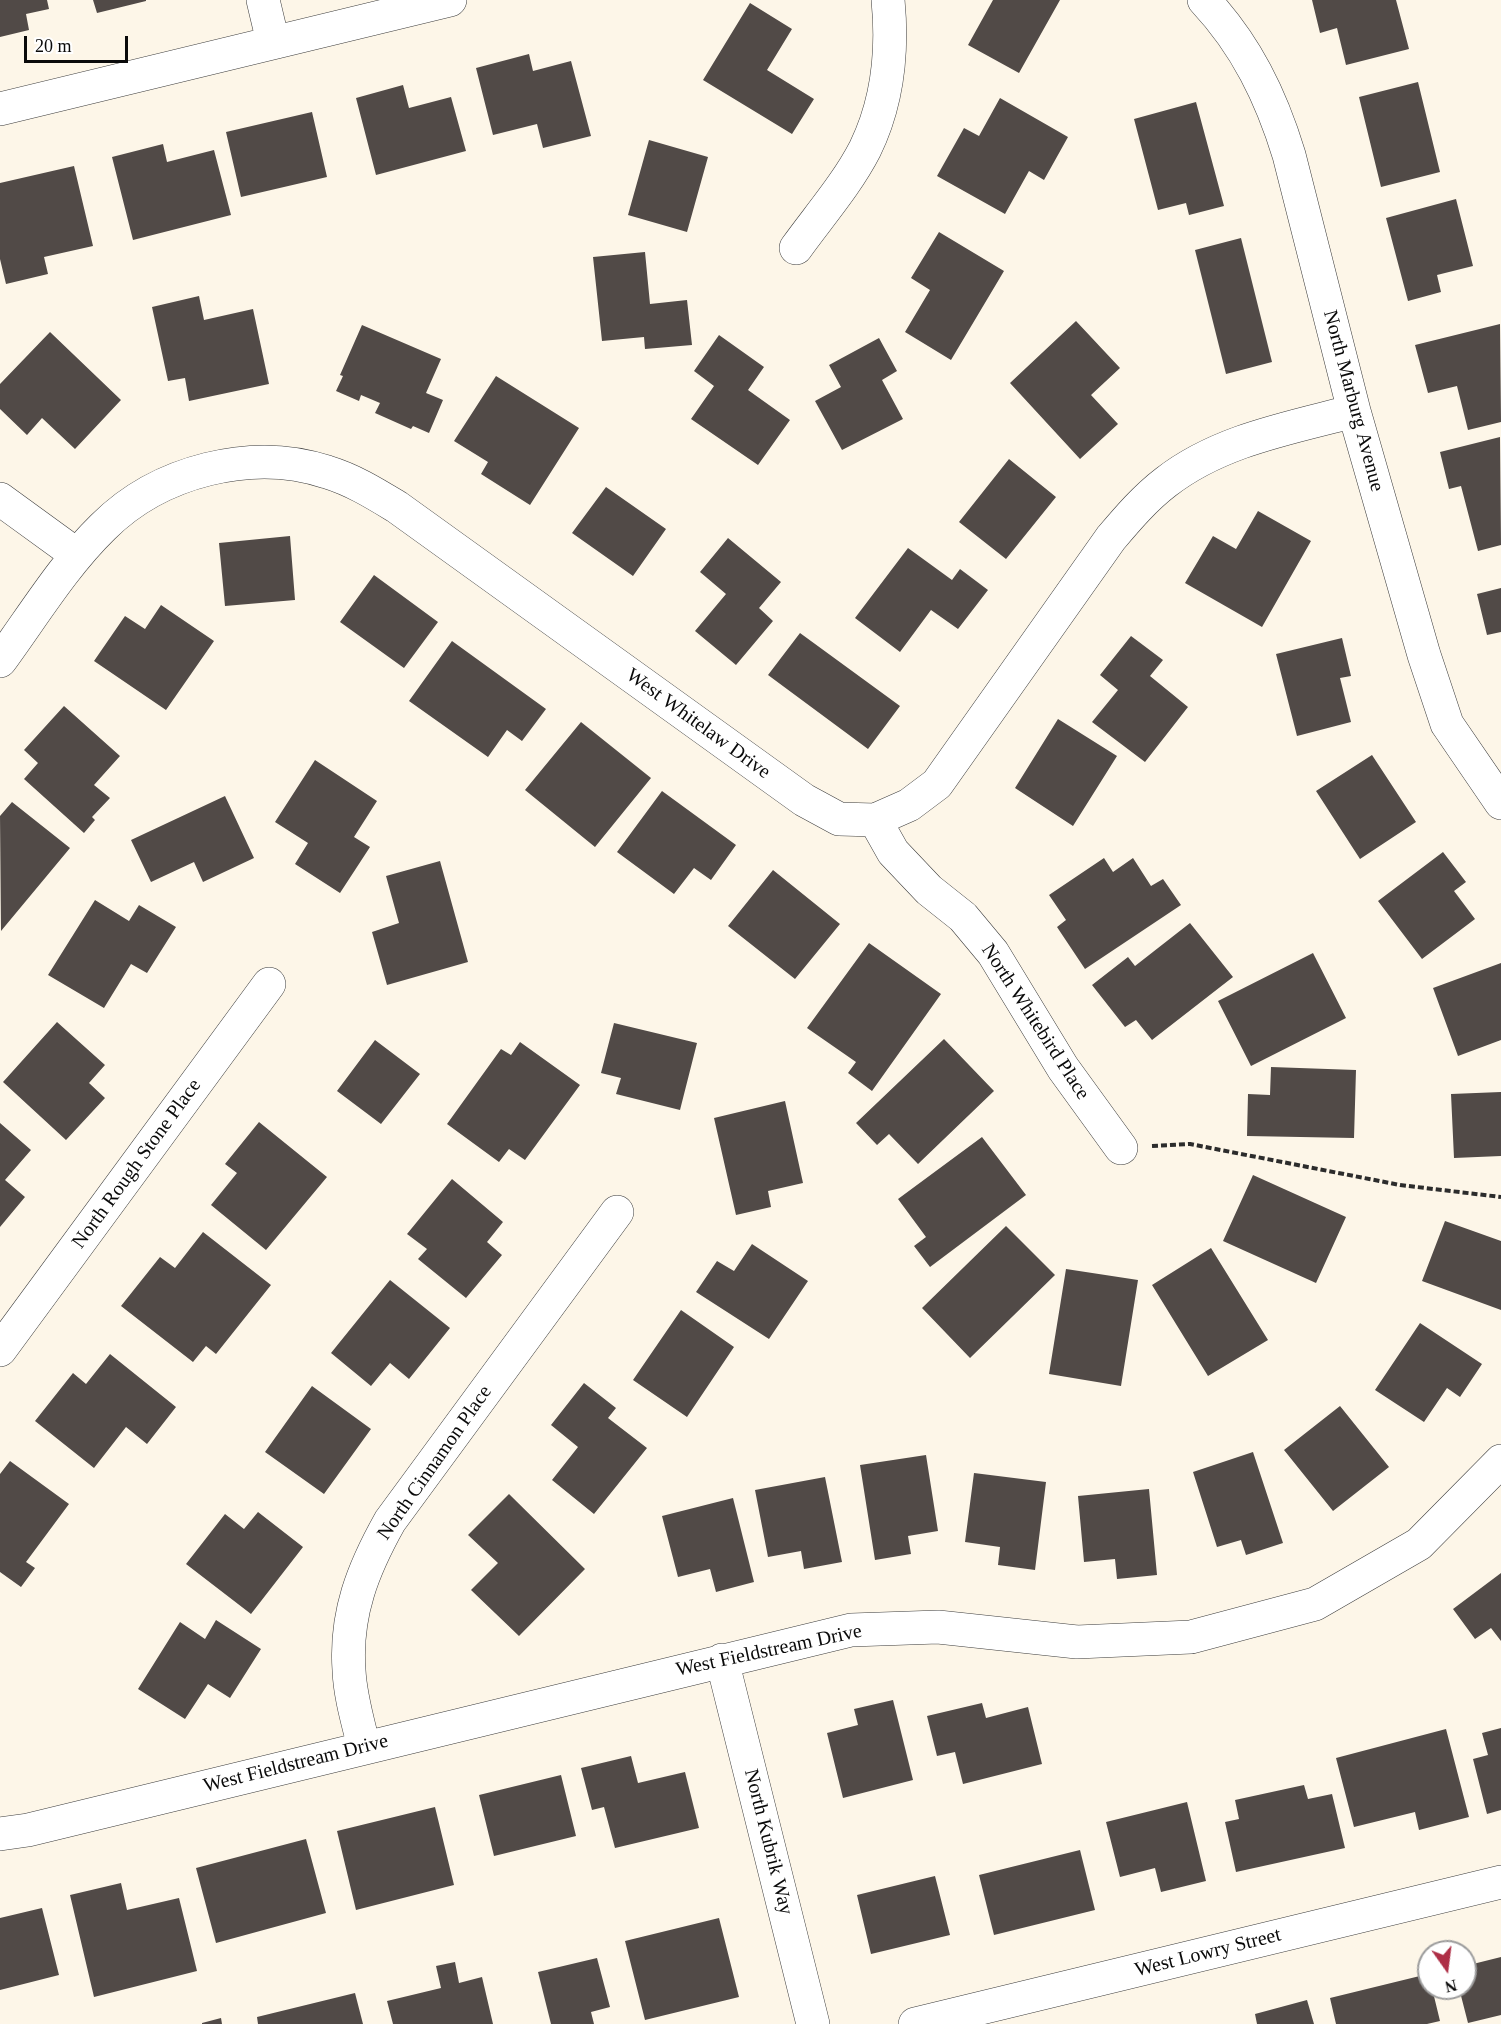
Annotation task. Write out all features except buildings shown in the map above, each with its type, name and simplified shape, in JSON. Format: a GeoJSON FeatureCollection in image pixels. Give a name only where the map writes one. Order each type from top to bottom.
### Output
{"type":"FeatureCollection","features":[{"type":"Feature","properties":{"kind":"street"},"geometry":{"type":"LineString","coordinates":[[263,0],[273,42]]}},
{"type":"Feature","properties":{"kind":"street"},"geometry":{"type":"LineString","coordinates":[[0,109],[450,0]]}},
{"type":"Feature","properties":{"kind":"street"},"geometry":{"type":"LineString","coordinates":[[796,248],[844,183],[865,149],[880,112],[889,63],[891,33],[888,0]]}},
{"type":"Feature","properties":{"kind":"street","name":"North Marburg Avenue"},"geometry":{"type":"LineString","coordinates":[[1204,0],[1241,46],[1262,81],[1277,116],[1289,154],[1354,411],[1421,644],[1447,724],[1501,803]]}},
{"type":"Feature","properties":{"kind":"street","name":"West Whitelaw Drive"},"geometry":{"type":"LineString","coordinates":[[0,661],[77,555],[103,526],[134,501],[170,481],[209,468],[248,462],[277,463],[326,471],[362,485],[397,507],[804,800],[839,819],[875,820],[909,805],[937,784],[1111,538],[1136,508],[1166,482],[1200,459],[1238,442],[1354,411]]}},
{"type":"Feature","properties":{"kind":"street"},"geometry":{"type":"LineString","coordinates":[[0,499],[77,555]]}},
{"type":"Feature","properties":{"kind":"street","name":"North Whitebird Place"},"geometry":{"type":"LineString","coordinates":[[875,820],[893,852],[929,890],[963,917],[993,953],[1063,1068],[1121,1148]]}},
{"type":"Feature","properties":{"kind":"street","name":"North Rough Stone Place"},"geometry":{"type":"LineString","coordinates":[[2,1345],[269,984]]}},
{"type":"Feature","properties":{"kind":"street","name":"North Cinnamon Place"},"geometry":{"type":"LineString","coordinates":[[364,1747],[349,1670],[350,1631],[357,1593],[370,1556],[390,1521],[617,1212]]}},
{"type":"Feature","properties":{"kind":"street","name":"West Fieldstream Drive"},"geometry":{"type":"LineString","coordinates":[[0,1834],[39,1827],[851,1630],[938,1627],[1077,1642],[1191,1637],[1315,1604],[1419,1544],[1501,1461]]}},
{"type":"Feature","properties":{"kind":"street","name":"North Kubrik Way"},"geometry":{"type":"LineString","coordinates":[[722,1660],[813,2024]]}},
{"type":"Feature","properties":{"kind":"street","name":"West Lowry Street"},"geometry":{"type":"LineString","coordinates":[[915,2024],[1501,1882]]}},
{"type":"Feature","properties":{"kind":"path"},"geometry":{"type":"LineString","coordinates":[[1121,1148],[1190,1144],[1400,1185],[1501,1197]]}}]}
